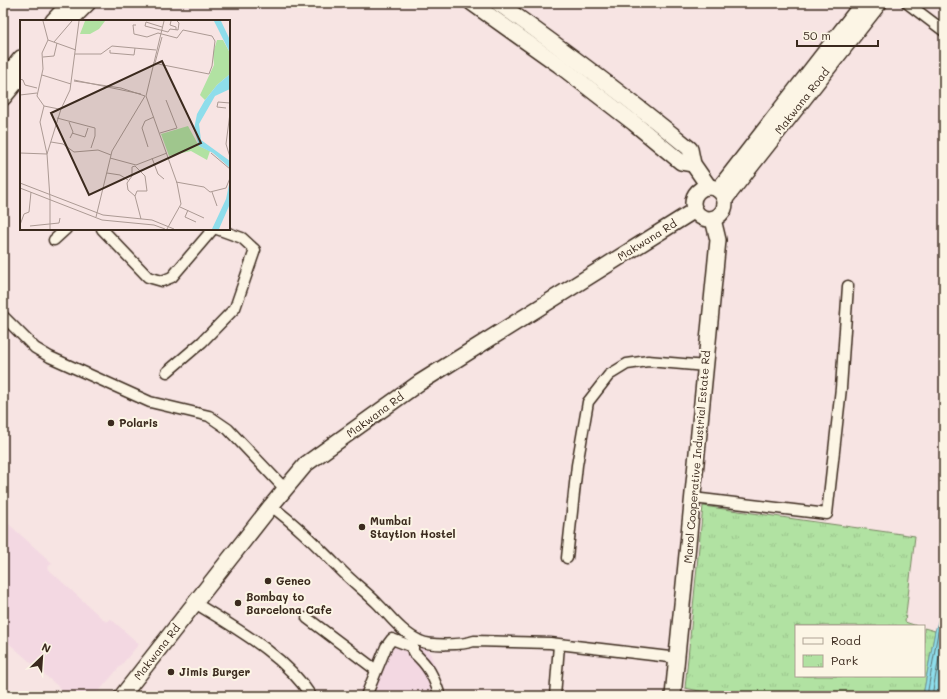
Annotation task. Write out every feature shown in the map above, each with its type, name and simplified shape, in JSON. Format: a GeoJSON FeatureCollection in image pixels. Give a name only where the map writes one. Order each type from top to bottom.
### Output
{"type":"FeatureCollection","features":[{"type":"Feature","properties":{"kind":"street"},"geometry":{"type":"LineString","coordinates":[[54,20],[70,3]]}},
{"type":"Feature","properties":{"kind":"street"},"geometry":{"type":"LineString","coordinates":[[71,20],[88,3]]}},
{"type":"Feature","properties":{"kind":"street"},"geometry":{"type":"LineString","coordinates":[[472,3],[559,65],[634,123],[681,162],[693,164]]}},
{"type":"Feature","properties":{"kind":"street"},"geometry":{"type":"LineString","coordinates":[[498,3],[568,53],[644,111],[690,149],[693,164],[717,192],[725,205],[719,216],[713,219],[701,217],[695,210],[693,201],[695,195],[699,190],[717,192]]}},
{"type":"Feature","properties":{"kind":"street","name":"Makwana Road"},"geometry":{"type":"LineString","coordinates":[[787,111],[864,3]]}},
{"type":"Feature","properties":{"kind":"street","name":"Makwana Road"},"geometry":{"type":"LineString","coordinates":[[717,192],[879,3]]}},
{"type":"Feature","properties":{"kind":"street"},"geometry":{"type":"LineString","coordinates":[[907,3],[944,31]]}},
{"type":"Feature","properties":{"kind":"street"},"geometry":{"type":"LineString","coordinates":[[3,80],[19,68]]}},
{"type":"Feature","properties":{"kind":"street"},"geometry":{"type":"LineString","coordinates":[[3,98],[19,68]]}},
{"type":"Feature","properties":{"kind":"street","name":"Makwana Rd"},"geometry":{"type":"LineString","coordinates":[[122,696],[271,506],[306,464],[419,383],[695,210]]}},
{"type":"Feature","properties":{"kind":"street","name":"Marol Cooperative Industrial Estate Rd"},"geometry":{"type":"LineString","coordinates":[[673,696],[694,498],[718,240],[713,219]]}},
{"type":"Feature","properties":{"kind":"street"},"geometry":{"type":"LineString","coordinates":[[54,240],[65,230]]}},
{"type":"Feature","properties":{"kind":"street"},"geometry":{"type":"LineString","coordinates":[[103,230],[148,277],[162,281],[172,277],[212,230]]}},
{"type":"Feature","properties":{"kind":"street"},"geometry":{"type":"LineString","coordinates":[[167,372],[202,342],[235,308],[255,250],[242,238],[220,230]]}},
{"type":"Feature","properties":{"kind":"street"},"geometry":{"type":"LineString","coordinates":[[694,498],[827,514],[841,388],[848,286]]}},
{"type":"Feature","properties":{"kind":"street"},"geometry":{"type":"LineString","coordinates":[[3,316],[35,348],[50,357],[150,402],[209,416],[228,429],[285,489]]}},
{"type":"Feature","properties":{"kind":"street"},"geometry":{"type":"LineString","coordinates":[[568,558],[577,465],[588,402],[609,375],[627,364],[648,361],[706,366]]}},
{"type":"Feature","properties":{"kind":"street"},"geometry":{"type":"LineString","coordinates":[[271,506],[295,524],[344,573],[378,604],[394,623],[420,642],[467,644],[474,641],[559,644],[678,658]]}},
{"type":"Feature","properties":{"kind":"street"},"geometry":{"type":"LineString","coordinates":[[195,603],[239,630],[281,661],[307,689],[311,696]]}},
{"type":"Feature","properties":{"kind":"street"},"geometry":{"type":"LineString","coordinates":[[307,618],[376,670]]}},
{"type":"Feature","properties":{"kind":"street"},"geometry":{"type":"LineString","coordinates":[[366,696],[386,647],[392,639],[413,647],[412,652],[425,662],[435,680],[440,696]]}},
{"type":"Feature","properties":{"kind":"street"},"geometry":{"type":"LineString","coordinates":[[555,696],[559,644]]}},
{"type":"Feature","properties":{"kind":"shaded area"},"geometry":{"type":"Polygon","coordinates":[[[3,519],[52,563],[47,568],[106,622],[111,619],[139,644],[95,696],[69,696],[4,639],[7,626],[3,616],[3,519]]]}},
{"type":"Feature","properties":{"kind":"shaded area"},"geometry":{"type":"Polygon","coordinates":[[[387,634],[429,650],[446,696],[355,696],[367,680],[387,634]]]}},
{"type":"Feature","properties":{"kind":"green space"},"geometry":{"type":"Polygon","coordinates":[[[703,506],[915,536],[905,622],[914,625],[795,625],[795,677],[925,677],[925,628],[935,631],[924,696],[723,696],[685,688],[703,506]]]}},
{"type":"Feature","properties":{"kind":"water"},"geometry":{"type":"Polygon","coordinates":[[[944,595],[944,696],[924,696],[935,631],[944,595]]]}},
{"type":"Feature","properties":{"kind":"place","name":"Polaris"},"geometry":{"type":"Point","coordinates":[111,423]}},
{"type":"Feature","properties":{"kind":"place","name":"Mumbai Staytion Hostel"},"geometry":{"type":"Point","coordinates":[362,527]}},
{"type":"Feature","properties":{"kind":"place","name":"Geneo"},"geometry":{"type":"Point","coordinates":[268,581]}},
{"type":"Feature","properties":{"kind":"place","name":"Bombay to Barcelona Cafe"},"geometry":{"type":"Point","coordinates":[238,603]}},
{"type":"Feature","properties":{"kind":"place","name":"Jimis Burger"},"geometry":{"type":"Point","coordinates":[171,672]}}]}
